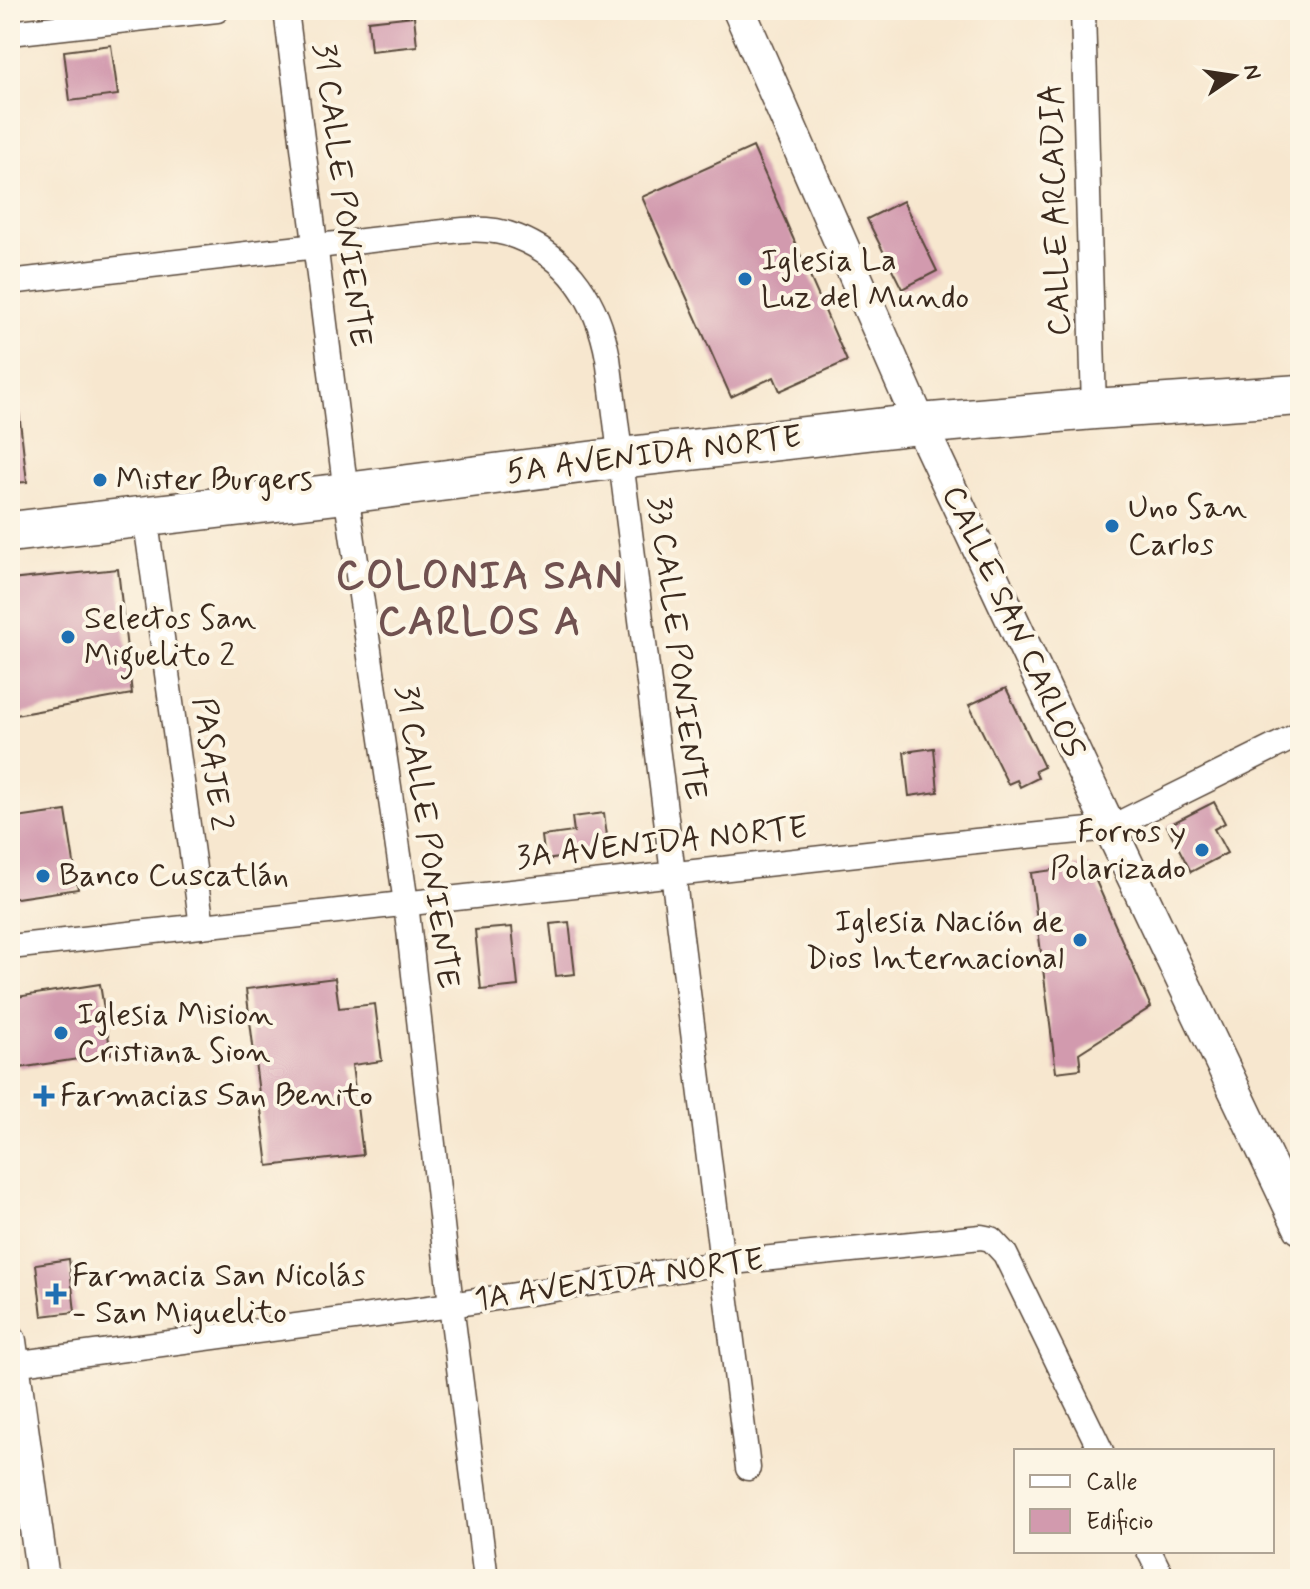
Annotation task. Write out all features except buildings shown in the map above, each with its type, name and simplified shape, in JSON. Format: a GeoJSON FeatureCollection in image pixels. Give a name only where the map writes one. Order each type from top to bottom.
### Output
{"type":"FeatureCollection","features":[{"type":"Feature","properties":{"kind":"main road","name":"5A AVENIDA NORTE"},"geometry":{"type":"LineString","coordinates":[[10,532],[920,424],[1300,395]]}},
{"type":"Feature","properties":{"kind":"street"},"geometry":{"type":"LineString","coordinates":[[10,33],[45,19],[217,10]]}},
{"type":"Feature","properties":{"kind":"street","name":"31 CALLE PONIENTE"},"geometry":{"type":"LineString","coordinates":[[286,10],[346,493],[406,903],[451,1305],[486,1579]]}},
{"type":"Feature","properties":{"kind":"street","name":"CALLE SAN CARLOS"},"geometry":{"type":"LineString","coordinates":[[739,10],[920,424],[1110,828],[1291,1187],[1300,1228]]}},
{"type":"Feature","properties":{"kind":"street","name":"CALLE ARCADIA"},"geometry":{"type":"LineString","coordinates":[[1083,10],[1094,409]]}},
{"type":"Feature","properties":{"kind":"street","name":"33 CALLE PONIENTE"},"geometry":{"type":"LineString","coordinates":[[10,282],[485,229],[515,236],[538,247],[565,269],[585,293],[594,308],[608,358],[748,1468]]}},
{"type":"Feature","properties":{"kind":"street","name":"PASAJE 2"},"geometry":{"type":"LineString","coordinates":[[145,515],[202,926]]}},
{"type":"Feature","properties":{"kind":"street","name":"3A AVENIDA NORTE"},"geometry":{"type":"LineString","coordinates":[[10,947],[1110,828],[1300,734]]}},
{"type":"Feature","properties":{"kind":"street","name":"1A AVENIDA NORTE"},"geometry":{"type":"LineString","coordinates":[[11,1356],[451,1305],[722,1263],[972,1237],[991,1239],[1005,1254],[1100,1449]]}},
{"type":"Feature","properties":{"kind":"street"},"geometry":{"type":"LineString","coordinates":[[11,1356],[43,1579]]}},
{"type":"Feature","properties":{"kind":"street"},"geometry":{"type":"LineString","coordinates":[[1150,1553],[1163,1579]]}},
{"type":"Feature","properties":{"kind":"place","name":"Iglesia La Luz del Mundo"},"geometry":{"type":"Point","coordinates":[745,279]}},
{"type":"Feature","properties":{"kind":"place","name":"Mister Burgers"},"geometry":{"type":"Point","coordinates":[100,480]}},
{"type":"Feature","properties":{"kind":"place","name":"Uno San Carlos"},"geometry":{"type":"Point","coordinates":[1112,526]}},
{"type":"Feature","properties":{"kind":"place","name":"Selectos San Miguelito 2"},"geometry":{"type":"Point","coordinates":[68,637]}},
{"type":"Feature","properties":{"kind":"place","name":"Forros y Polarizado"},"geometry":{"type":"Point","coordinates":[1202,850]}},
{"type":"Feature","properties":{"kind":"place","name":"Banco Cuscatlán"},"geometry":{"type":"Point","coordinates":[43,876]}},
{"type":"Feature","properties":{"kind":"place","name":"Iglesia Nación de Dios Internacional"},"geometry":{"type":"Point","coordinates":[1080,940]}},
{"type":"Feature","properties":{"kind":"place","name":"Iglesia Mision Cristiana Sion"},"geometry":{"type":"Point","coordinates":[61,1033]}},
{"type":"Feature","properties":{"kind":"place","name":"Farmacias San Benito"},"geometry":{"type":"Point","coordinates":[44,1096]}},
{"type":"Feature","properties":{"kind":"place","name":"Farmacia San Nicolás - San Miguelito"},"geometry":{"type":"Point","coordinates":[56,1294]}},
{"type":"Feature","properties":{"kind":"district","name":"COLONIA SAN CARLOS A"},"geometry":{"type":"Point","coordinates":[480,600]}}]}
